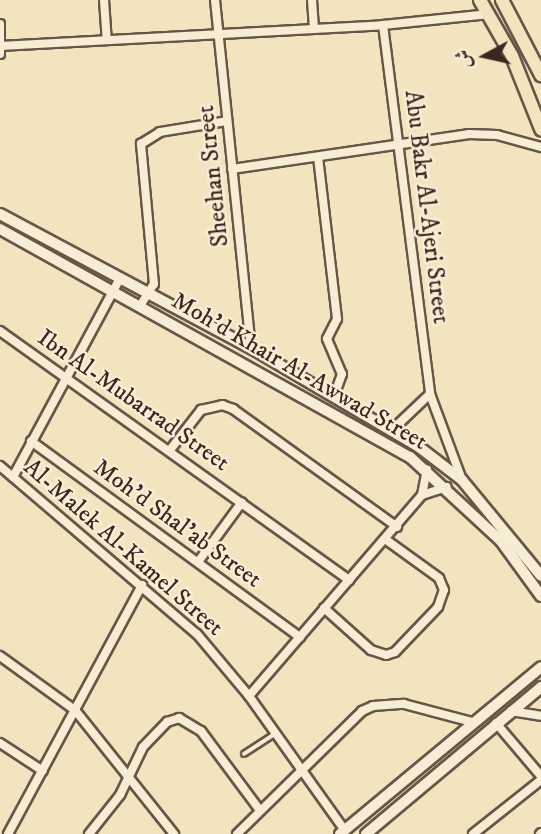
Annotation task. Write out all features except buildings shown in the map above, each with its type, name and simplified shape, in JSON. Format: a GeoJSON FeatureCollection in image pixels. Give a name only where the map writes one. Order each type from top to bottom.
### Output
{"type":"FeatureCollection","features":[{"type":"Feature","properties":{"kind":"highway"},"geometry":{"type":"LineString","coordinates":[[480,0],[512,55],[541,129]]}},
{"type":"Feature","properties":{"kind":"highway"},"geometry":{"type":"LineString","coordinates":[[502,0],[541,75]]}},
{"type":"Feature","properties":{"kind":"street"},"geometry":{"type":"LineString","coordinates":[[104,0],[107,39]]}},
{"type":"Feature","properties":{"kind":"street","name":"Sheehan Street"},"geometry":{"type":"LineString","coordinates":[[215,0],[251,348]]}},
{"type":"Feature","properties":{"kind":"street"},"geometry":{"type":"LineString","coordinates":[[312,0],[314,28]]}},
{"type":"Feature","properties":{"kind":"street"},"geometry":{"type":"LineString","coordinates":[[0,24],[0,49],[107,39],[383,25],[489,14]]}},
{"type":"Feature","properties":{"kind":"street","name":"Abu Bakr Al-Ajeri Street"},"geometry":{"type":"LineString","coordinates":[[383,25],[430,394],[462,480]]}},
{"type":"Feature","properties":{"kind":"street"},"geometry":{"type":"LineString","coordinates":[[140,306],[154,284],[141,144],[159,132],[227,121]]}},
{"type":"Feature","properties":{"kind":"street"},"geometry":{"type":"LineString","coordinates":[[232,169],[400,144],[497,135],[541,147]]}},
{"type":"Feature","properties":{"kind":"street"},"geometry":{"type":"LineString","coordinates":[[318,157],[337,319],[327,342],[342,374],[334,396]]}},
{"type":"Feature","properties":{"kind":"street","name":"Moh'd Khair Al-Awwad Street"},"geometry":{"type":"LineString","coordinates":[[0,214],[251,348],[392,430],[462,480],[541,576]]}},
{"type":"Feature","properties":{"kind":"street","name":"Moh'd Khair Al-Awwad Street"},"geometry":{"type":"LineString","coordinates":[[0,229],[365,428],[427,469],[501,541],[541,596]]}},
{"type":"Feature","properties":{"kind":"street"},"geometry":{"type":"LineString","coordinates":[[13,477],[120,278]]}},
{"type":"Feature","properties":{"kind":"street","name":"Ibn Al-Mubarrad Street"},"geometry":{"type":"LineString","coordinates":[[0,331],[349,580]]}},
{"type":"Feature","properties":{"kind":"street"},"geometry":{"type":"LineString","coordinates":[[392,430],[430,394]]}},
{"type":"Feature","properties":{"kind":"street"},"geometry":{"type":"LineString","coordinates":[[170,450],[201,410],[222,405],[233,409],[397,527]]}},
{"type":"Feature","properties":{"kind":"street","name":"Moh’d Shal’ab Street"},"geometry":{"type":"LineString","coordinates":[[32,442],[300,637]]}},
{"type":"Feature","properties":{"kind":"street","name":"Al-Malek Al-Kamel Street"},"geometry":{"type":"LineString","coordinates":[[0,466],[197,634],[249,696],[342,832]]}},
{"type":"Feature","properties":{"kind":"street"},"geometry":{"type":"LineString","coordinates":[[249,696],[397,527],[422,495],[427,469]]}},
{"type":"Feature","properties":{"kind":"street"},"geometry":{"type":"LineString","coordinates":[[422,495],[447,487]]}},
{"type":"Feature","properties":{"kind":"street","name":"Ibn Al-Mubarrad Street"},"geometry":{"type":"LineString","coordinates":[[198,562],[242,502]]}},
{"type":"Feature","properties":{"kind":"street"},"geometry":{"type":"LineString","coordinates":[[324,608],[371,650],[386,655],[395,652],[438,607],[443,584],[385,539]]}},
{"type":"Feature","properties":{"kind":"street"},"geometry":{"type":"LineString","coordinates":[[0,830],[6,834],[43,771],[142,585]]}},
{"type":"Feature","properties":{"kind":"street"},"geometry":{"type":"LineString","coordinates":[[0,656],[75,710],[174,834]]}},
{"type":"Feature","properties":{"kind":"street"},"geometry":{"type":"LineString","coordinates":[[342,832],[541,667]]}},
{"type":"Feature","properties":{"kind":"street"},"geometry":{"type":"LineString","coordinates":[[366,834],[541,687]]}},
{"type":"Feature","properties":{"kind":"street"},"geometry":{"type":"LineString","coordinates":[[237,834],[300,770],[373,706],[404,704],[472,722]]}},
{"type":"Feature","properties":{"kind":"street"},"geometry":{"type":"LineString","coordinates":[[511,712],[541,716]]}},
{"type":"Feature","properties":{"kind":"street"},"geometry":{"type":"LineString","coordinates":[[91,833],[120,795],[131,764],[155,733],[173,719],[185,720],[201,731],[259,810]]}},
{"type":"Feature","properties":{"kind":"street"},"geometry":{"type":"LineString","coordinates":[[473,834],[541,778],[496,723]]}},
{"type":"Feature","properties":{"kind":"street"},"geometry":{"type":"LineString","coordinates":[[0,743],[43,771]]}},
{"type":"Feature","properties":{"kind":"lane"},"geometry":{"type":"LineString","coordinates":[[244,754],[275,734]]}}]}
